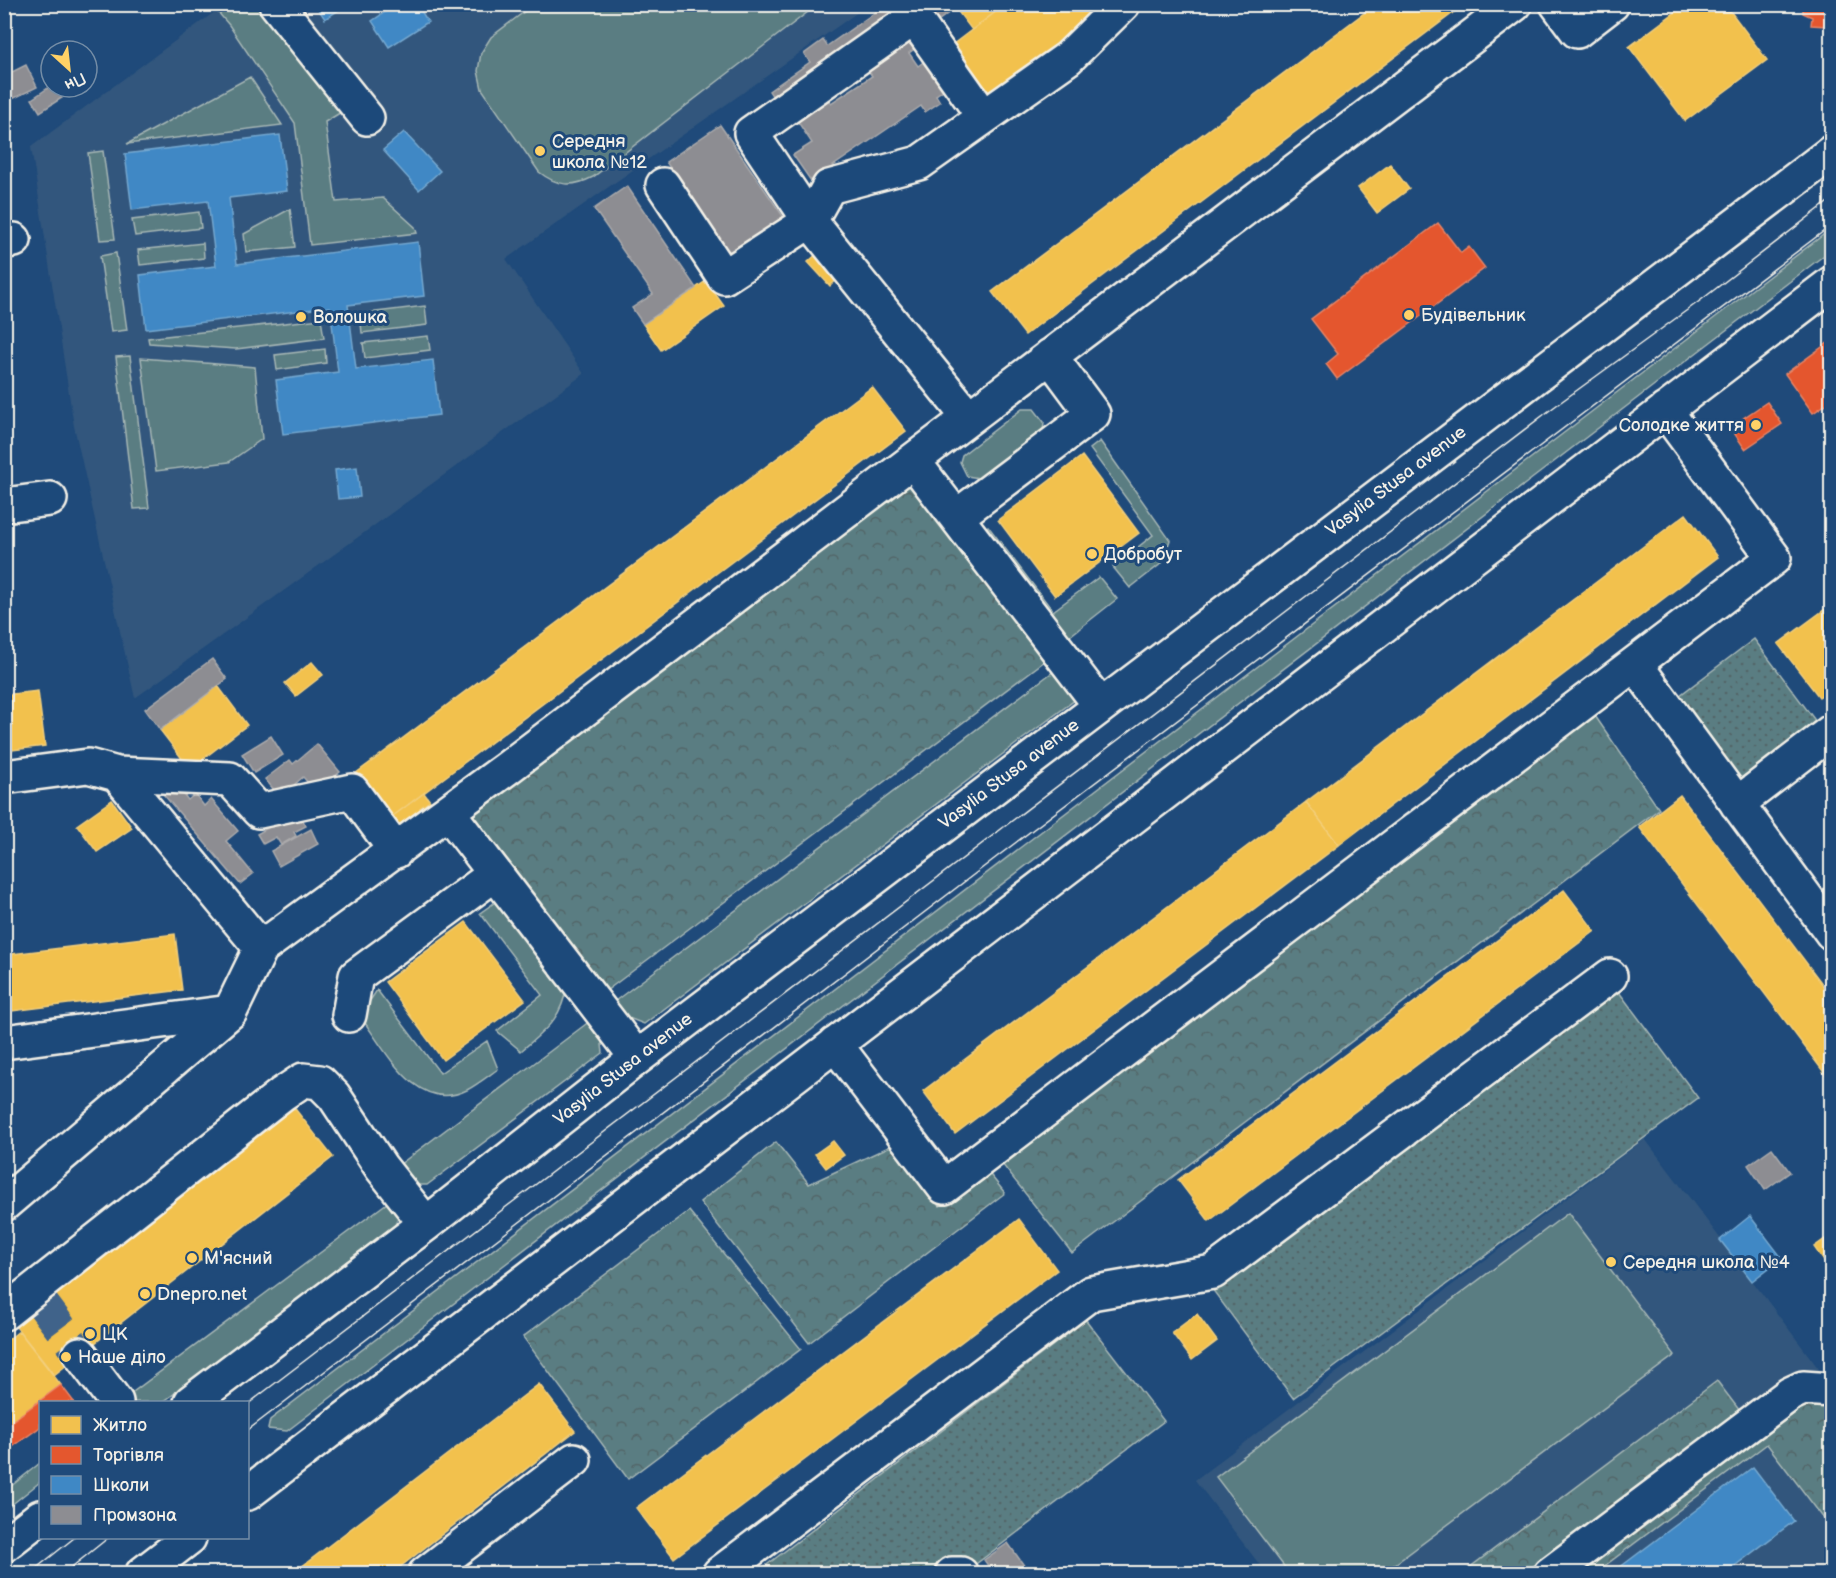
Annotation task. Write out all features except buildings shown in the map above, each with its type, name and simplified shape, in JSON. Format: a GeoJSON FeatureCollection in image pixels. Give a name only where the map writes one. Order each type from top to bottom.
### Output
{"type":"FeatureCollection","features":[{"type":"Feature","properties":{"kind":"street"},"geometry":{"type":"LineString","coordinates":[[276,4],[367,118]]}},
{"type":"Feature","properties":{"kind":"street"},"geometry":{"type":"LineString","coordinates":[[663,185],[724,277],[810,221],[830,187],[919,163],[1068,58],[1123,4]]}},
{"type":"Feature","properties":{"kind":"street"},"geometry":{"type":"LineString","coordinates":[[4,1204],[230,1012],[261,948],[448,812],[1515,4]]}},
{"type":"Feature","properties":{"kind":"street"},"geometry":{"type":"LineString","coordinates":[[1557,4],[1577,31],[1612,4]]}},
{"type":"Feature","properties":{"kind":"street"},"geometry":{"type":"LineString","coordinates":[[969,418],[810,221],[751,133],[914,18],[984,117]]}},
{"type":"Feature","properties":{"kind":"street","name":"Vasylia Stusa avenue"},"geometry":{"type":"LineString","coordinates":[[192,1401],[1100,705],[1832,152]]}},
{"type":"Feature","properties":{"kind":"street"},"geometry":{"type":"LineString","coordinates":[[249,1492],[1832,283]]}},
{"type":"Feature","properties":{"kind":"street"},"geometry":{"type":"LineString","coordinates":[[956,517],[1093,414],[1050,356]]}},
{"type":"Feature","properties":{"kind":"street"},"geometry":{"type":"LineString","coordinates":[[835,1044],[944,1187],[1774,558],[1665,410]]}},
{"type":"Feature","properties":{"kind":"street"},"geometry":{"type":"LineString","coordinates":[[913,461],[1100,705]]}},
{"type":"Feature","properties":{"kind":"street"},"geometry":{"type":"LineString","coordinates":[[4,505],[50,499]]}},
{"type":"Feature","properties":{"kind":"street"},"geometry":{"type":"LineString","coordinates":[[1635,664],[1832,933]]}},
{"type":"Feature","properties":{"kind":"street"},"geometry":{"type":"LineString","coordinates":[[1737,804],[1832,731]]}},
{"type":"Feature","properties":{"kind":"street"},"geometry":{"type":"LineString","coordinates":[[4,777],[88,766],[117,774],[230,779],[259,811],[352,791],[396,851]]}},
{"type":"Feature","properties":{"kind":"street"},"geometry":{"type":"LineString","coordinates":[[117,774],[261,948]]}},
{"type":"Feature","properties":{"kind":"street"},"geometry":{"type":"LineString","coordinates":[[448,812],[637,1058]]}},
{"type":"Feature","properties":{"kind":"street"},"geometry":{"type":"LineString","coordinates":[[349,1015],[356,976],[495,874]]}},
{"type":"Feature","properties":{"kind":"street"},"geometry":{"type":"LineString","coordinates":[[719,1574],[1091,1293],[1213,1272],[1610,975]]}},
{"type":"Feature","properties":{"kind":"street"},"geometry":{"type":"LineString","coordinates":[[4,1041],[230,1012]]}},
{"type":"Feature","properties":{"kind":"street"},"geometry":{"type":"LineString","coordinates":[[4,1313],[37,1296],[282,1094],[303,1080],[320,1082],[334,1096],[381,1167],[426,1224]]}},
{"type":"Feature","properties":{"kind":"street"},"geometry":{"type":"LineString","coordinates":[[80,1354],[115,1401]]}},
{"type":"Feature","properties":{"kind":"street"},"geometry":{"type":"LineString","coordinates":[[1550,1574],[1790,1394],[1803,1388],[1832,1390]]}},
{"type":"Feature","properties":{"kind":"street"},"geometry":{"type":"LineString","coordinates":[[425,1574],[574,1460]]}},
{"type":"Feature","properties":{"kind":"street"},"geometry":{"type":"LineString","coordinates":[[4,1545],[39,1518]]}},
{"type":"Feature","properties":{"kind":"street"},"geometry":{"type":"LineString","coordinates":[[142,1574],[188,1539]]}},
{"type":"Feature","properties":{"kind":"street"},"geometry":{"type":"LineString","coordinates":[[952,1574],[961,1574]]}},
{"type":"Feature","properties":{"kind":"shaded area","name":"Волошка"},"geometry":{"type":"Polygon","coordinates":[[[224,5],[868,5],[506,259],[584,374],[135,698],[74,426],[31,147],[224,5]]]}},
{"type":"Feature","properties":{"kind":"shaded area","name":"Середня школа №4"},"geometry":{"type":"Polygon","coordinates":[[[1645,1139],[1831,1385],[1831,1573],[1266,1573],[1195,1480],[1645,1139]]]}},
{"type":"Feature","properties":{"kind":"green space"},"geometry":{"type":"Polygon","coordinates":[[[224,5],[265,5],[348,108],[325,122],[336,202],[383,198],[415,227],[417,233],[310,245],[295,123],[229,25],[216,10],[224,5]]]}},
{"type":"Feature","properties":{"kind":"green space"},"geometry":{"type":"Polygon","coordinates":[[[533,5],[817,5],[593,177],[578,183],[565,184],[558,183],[539,172],[482,89],[478,71],[481,53],[491,37],[533,5]]]}},
{"type":"Feature","properties":{"kind":"green space"},"geometry":{"type":"Polygon","coordinates":[[[250,77],[282,125],[127,144],[250,77]]]}},
{"type":"Feature","properties":{"kind":"green space"},"geometry":{"type":"Polygon","coordinates":[[[103,151],[115,239],[100,240],[88,153],[103,151]]]}},
{"type":"Feature","properties":{"kind":"green space"},"geometry":{"type":"Polygon","coordinates":[[[290,209],[295,247],[246,252],[244,234],[290,209]]]}},
{"type":"Feature","properties":{"kind":"green space"},"geometry":{"type":"Polygon","coordinates":[[[199,212],[201,228],[135,236],[132,220],[199,212]]]}},
{"type":"Feature","properties":{"kind":"green space"},"geometry":{"type":"Polygon","coordinates":[[[1831,229],[1831,250],[287,1431],[268,1429],[270,1420],[1831,229]]]}},
{"type":"Feature","properties":{"kind":"green space"},"geometry":{"type":"Polygon","coordinates":[[[203,243],[204,258],[140,265],[138,250],[203,243]]]}},
{"type":"Feature","properties":{"kind":"green space"},"geometry":{"type":"Polygon","coordinates":[[[116,253],[127,330],[111,332],[100,256],[116,253]]]}},
{"type":"Feature","properties":{"kind":"green space"},"geometry":{"type":"Polygon","coordinates":[[[425,306],[427,325],[362,333],[360,314],[425,306]]]}},
{"type":"Feature","properties":{"kind":"green space"},"geometry":{"type":"Polygon","coordinates":[[[321,319],[324,338],[236,349],[149,343],[148,338],[321,319]]]}},
{"type":"Feature","properties":{"kind":"green space"},"geometry":{"type":"Polygon","coordinates":[[[428,336],[430,350],[365,358],[363,343],[428,336]]]}},
{"type":"Feature","properties":{"kind":"green space"},"geometry":{"type":"Polygon","coordinates":[[[325,349],[326,363],[277,370],[275,355],[325,349]]]}},
{"type":"Feature","properties":{"kind":"green space"},"geometry":{"type":"Polygon","coordinates":[[[130,356],[149,508],[134,509],[116,357],[130,356]]]}},
{"type":"Feature","properties":{"kind":"green space"},"geometry":{"type":"Polygon","coordinates":[[[141,358],[255,367],[262,439],[229,462],[156,471],[141,358]]]}},
{"type":"Feature","properties":{"kind":"green space"},"geometry":{"type":"Polygon","coordinates":[[[1022,409],[1034,409],[1044,422],[1043,430],[979,478],[967,476],[960,462],[962,455],[1022,409]]]}},
{"type":"Feature","properties":{"kind":"green space"},"geometry":{"type":"Polygon","coordinates":[[[1100,441],[1170,540],[1162,563],[1130,588],[1113,567],[1153,535],[1090,449],[1100,441]]]}},
{"type":"Feature","properties":{"kind":"green space"},"geometry":{"type":"Polygon","coordinates":[[[899,479],[914,482],[1050,657],[602,994],[471,821],[472,812],[899,479]]]}},
{"type":"Feature","properties":{"kind":"green space"},"geometry":{"type":"Polygon","coordinates":[[[988,526],[1053,611],[1099,577],[1117,599],[1061,643],[978,533],[988,526]]]}},
{"type":"Feature","properties":{"kind":"green space"},"geometry":{"type":"Polygon","coordinates":[[[1754,639],[1820,727],[1737,789],[1671,702],[1754,639]]]}},
{"type":"Feature","properties":{"kind":"green space"},"geometry":{"type":"Polygon","coordinates":[[[1058,668],[1080,696],[644,1024],[621,1015],[611,1004],[1058,668]]]}},
{"type":"Feature","properties":{"kind":"green space"},"geometry":{"type":"Polygon","coordinates":[[[1591,710],[1659,809],[1072,1253],[995,1155],[1591,710]]]}},
{"type":"Feature","properties":{"kind":"green space"},"geometry":{"type":"Polygon","coordinates":[[[501,898],[567,986],[556,1016],[545,1030],[521,1051],[497,1031],[542,995],[480,913],[501,898]]]}},
{"type":"Feature","properties":{"kind":"green space"},"geometry":{"type":"Polygon","coordinates":[[[1616,988],[1698,1098],[1293,1398],[1212,1289],[1616,988]]]}},
{"type":"Feature","properties":{"kind":"green space"},"geometry":{"type":"Polygon","coordinates":[[[377,990],[440,1073],[487,1041],[498,1069],[467,1090],[449,1095],[432,1094],[417,1086],[391,1061],[360,1016],[377,990]]]}},
{"type":"Feature","properties":{"kind":"green space"},"geometry":{"type":"Polygon","coordinates":[[[594,1018],[600,1028],[603,1053],[427,1185],[417,1185],[395,1168],[594,1018]]]}},
{"type":"Feature","properties":{"kind":"green space"},"geometry":{"type":"Polygon","coordinates":[[[776,1142],[809,1184],[895,1144],[940,1206],[987,1171],[1005,1193],[809,1343],[700,1202],[776,1142]]]}},
{"type":"Feature","properties":{"kind":"green space"},"geometry":{"type":"Polygon","coordinates":[[[395,1197],[399,1213],[393,1229],[164,1401],[130,1401],[125,1398],[395,1197]]]}},
{"type":"Feature","properties":{"kind":"green space"},"geometry":{"type":"Polygon","coordinates":[[[689,1211],[801,1349],[628,1479],[523,1337],[689,1211]]]}},
{"type":"Feature","properties":{"kind":"green space"},"geometry":{"type":"Polygon","coordinates":[[[1568,1213],[1675,1355],[1383,1573],[1289,1573],[1216,1477],[1568,1213]]]}},
{"type":"Feature","properties":{"kind":"green space"},"geometry":{"type":"Polygon","coordinates":[[[1086,1320],[1164,1421],[964,1573],[755,1574],[1086,1320]]]}},
{"type":"Feature","properties":{"kind":"green space"},"geometry":{"type":"Polygon","coordinates":[[[1717,1381],[1740,1411],[1525,1573],[1461,1574],[1717,1381]]]}},
{"type":"Feature","properties":{"kind":"green space"},"geometry":{"type":"Polygon","coordinates":[[[1796,1402],[1831,1403],[1831,1528],[1767,1444],[1595,1573],[1566,1574],[1796,1402]]]}},
{"type":"Feature","properties":{"kind":"green space"},"geometry":{"type":"Polygon","coordinates":[[[39,1464],[39,1483],[5,1510],[5,1491],[39,1464]]]}},
{"type":"Feature","properties":{"kind":"tunnel"},"geometry":{"type":"LineString","coordinates":[[41,1302],[80,1354]]}},
{"type":"Feature","properties":{"kind":"tram line"},"geometry":{"type":"LineString","coordinates":[[249,1403],[1554,407],[1701,300],[1832,199]]}},
{"type":"Feature","properties":{"kind":"tram line"},"geometry":{"type":"LineString","coordinates":[[249,1429],[998,856],[1832,225]]}},
{"type":"Feature","properties":{"kind":"tram line"},"geometry":{"type":"LineString","coordinates":[[29,1574],[73,1539]]}},
{"type":"Feature","properties":{"kind":"tram line"},"geometry":{"type":"LineString","coordinates":[[63,1574],[107,1539]]}},
{"type":"Feature","properties":{"kind":"place","name":"Середня школа №12"},"geometry":{"type":"Point","coordinates":[540,151]}},
{"type":"Feature","properties":{"kind":"place","name":"Будівельник"},"geometry":{"type":"Point","coordinates":[1409,315]}},
{"type":"Feature","properties":{"kind":"place","name":"Волошка"},"geometry":{"type":"Point","coordinates":[301,317]}},
{"type":"Feature","properties":{"kind":"place","name":"Солодке життя"},"geometry":{"type":"Point","coordinates":[1756,425]}},
{"type":"Feature","properties":{"kind":"place","name":"Добробут"},"geometry":{"type":"Point","coordinates":[1092,554]}},
{"type":"Feature","properties":{"kind":"place","name":"М'ясний"},"geometry":{"type":"Point","coordinates":[192,1258]}},
{"type":"Feature","properties":{"kind":"place","name":"Середня школа №4"},"geometry":{"type":"Point","coordinates":[1611,1262]}},
{"type":"Feature","properties":{"kind":"place","name":"Dnepro.net"},"geometry":{"type":"Point","coordinates":[145,1294]}},
{"type":"Feature","properties":{"kind":"place","name":"ЦК"},"geometry":{"type":"Point","coordinates":[90,1334]}},
{"type":"Feature","properties":{"kind":"place","name":"Наше діло"},"geometry":{"type":"Point","coordinates":[66,1357]}}]}
